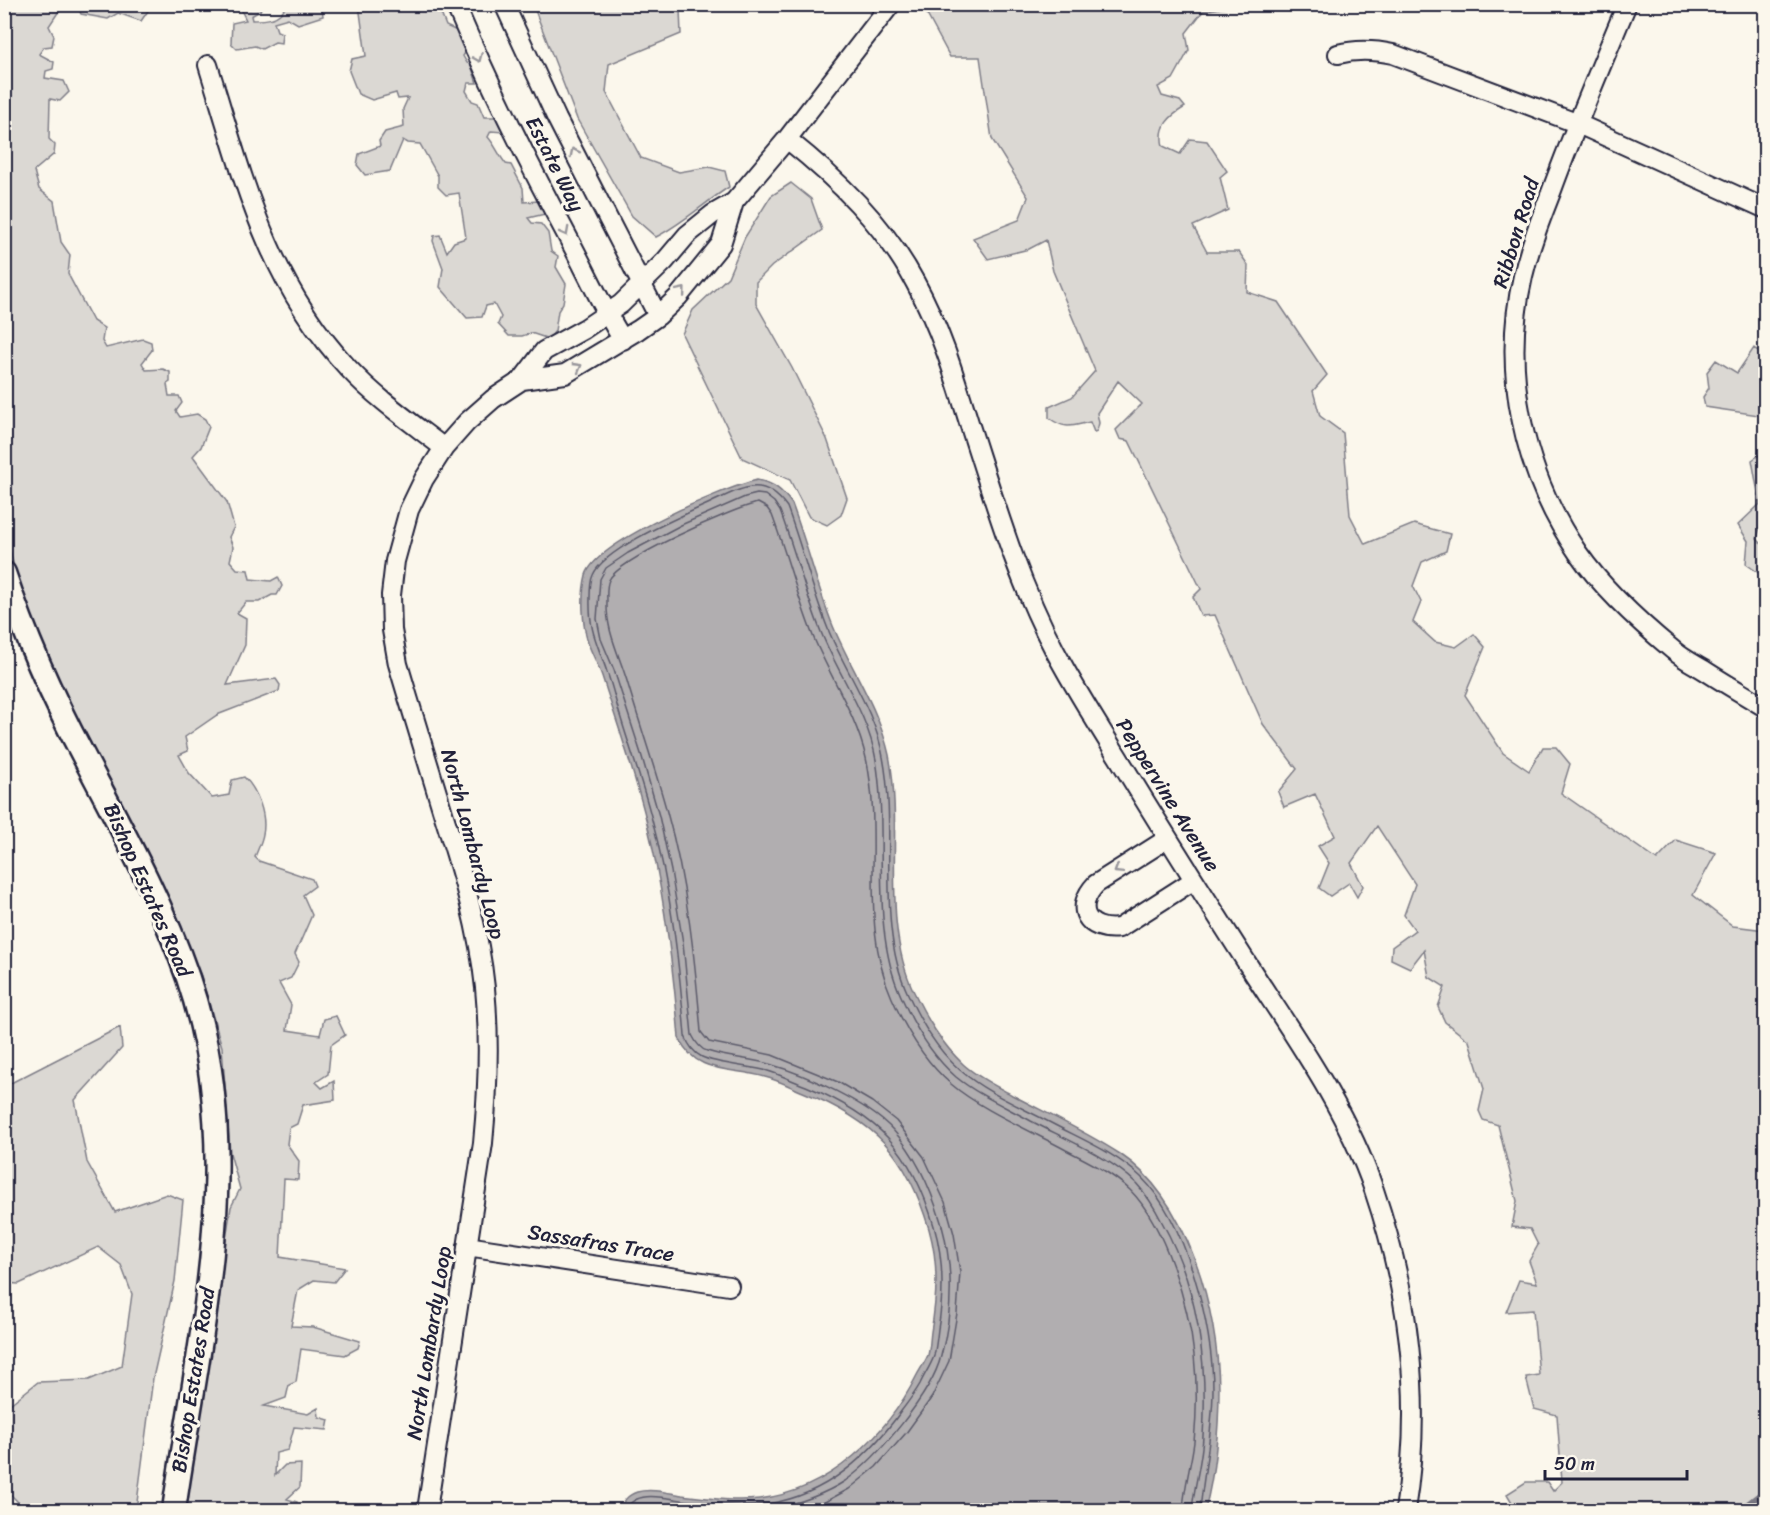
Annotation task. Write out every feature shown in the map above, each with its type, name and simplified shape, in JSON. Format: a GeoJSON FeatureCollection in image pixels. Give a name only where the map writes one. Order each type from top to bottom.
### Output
{"type":"FeatureCollection","features":[{"type":"Feature","properties":{"kind":"street","name":"Estate Way"},"geometry":{"type":"LineString","coordinates":[[454,4],[483,71],[522,150],[630,335]]}},
{"type":"Feature","properties":{"kind":"street","name":"Estate Way"},"geometry":{"type":"LineString","coordinates":[[504,4],[557,119],[658,316]]}},
{"type":"Feature","properties":{"kind":"street"},"geometry":{"type":"LineString","coordinates":[[734,202],[891,4]]}},
{"type":"Feature","properties":{"kind":"street","name":"Ribbon Road"},"geometry":{"type":"LineString","coordinates":[[1627,4],[1576,123],[1523,276],[1516,318],[1515,361],[1517,392],[1527,444],[1540,484],[1556,518],[1578,554],[1601,582],[1674,652],[1766,708]]}},
{"type":"Feature","properties":{"kind":"street"},"geometry":{"type":"LineString","coordinates":[[1338,54],[1373,50],[1393,54],[1576,123],[1766,209]]}},
{"type":"Feature","properties":{"kind":"street"},"geometry":{"type":"LineString","coordinates":[[208,64],[257,220],[274,260],[294,297],[349,369],[381,399],[444,448]]}},
{"type":"Feature","properties":{"kind":"street","name":"Peppervine Avenue"},"geometry":{"type":"LineString","coordinates":[[786,138],[827,171],[858,202],[885,236],[914,279],[937,326],[1006,538],[1025,587],[1054,650],[1167,839],[1324,1082],[1350,1132],[1372,1185],[1398,1272],[1408,1328],[1413,1430],[1405,1510]]}},
{"type":"Feature","properties":{"kind":"street","name":"North Lombardy Loop"},"geometry":{"type":"LineString","coordinates":[[522,380],[565,374],[658,316],[678,297],[721,244],[734,202]]}},
{"type":"Feature","properties":{"kind":"street","name":"North Lombardy Loop"},"geometry":{"type":"LineString","coordinates":[[427,1510],[483,1143],[488,1090],[488,1039],[485,987],[477,935],[465,884],[398,664],[392,630],[391,595],[395,561],[409,510],[424,479],[444,448],[467,422],[493,399],[522,380],[544,351],[614,309],[665,261],[687,235],[713,214],[734,202]]}},
{"type":"Feature","properties":{"kind":"street","name":"Bishop Estates Road"},"geometry":{"type":"LineString","coordinates":[[4,573],[17,611],[51,690],[125,832],[163,914],[189,980],[209,1054],[218,1150],[217,1205],[208,1285],[174,1510]]}},
{"type":"Feature","properties":{"kind":"street"},"geometry":{"type":"LineString","coordinates":[[1167,839],[1096,884],[1088,892],[1084,907],[1089,920],[1097,927],[1108,929],[1119,927],[1194,880]]}},
{"type":"Feature","properties":{"kind":"street","name":"Sassafras Trace"},"geometry":{"type":"LineString","coordinates":[[467,1246],[729,1286]]}},
{"type":"Feature","properties":{"kind":"shaded area"},"geometry":{"type":"Polygon","coordinates":[[[77,4],[152,5],[141,21],[118,13],[108,19],[81,14],[77,4]]]}},
{"type":"Feature","properties":{"kind":"shaded area"},"geometry":{"type":"Polygon","coordinates":[[[926,4],[1240,5],[1203,11],[1186,33],[1189,50],[1173,79],[1158,87],[1162,96],[1180,101],[1185,107],[1166,122],[1162,133],[1163,146],[1180,154],[1190,139],[1207,141],[1227,171],[1220,177],[1228,210],[1193,226],[1207,252],[1239,252],[1248,265],[1247,292],[1278,302],[1327,375],[1313,391],[1320,416],[1343,433],[1350,515],[1365,544],[1414,524],[1450,534],[1446,551],[1422,562],[1413,586],[1421,602],[1413,622],[1435,642],[1456,647],[1474,634],[1485,647],[1465,695],[1503,753],[1529,771],[1543,747],[1556,747],[1570,764],[1561,793],[1657,860],[1676,840],[1716,853],[1693,895],[1733,926],[1765,930],[1765,1510],[1522,1510],[1520,1505],[1513,1504],[1507,1494],[1526,1482],[1547,1482],[1553,1491],[1562,1482],[1557,1415],[1534,1409],[1526,1377],[1539,1375],[1533,1310],[1506,1312],[1519,1280],[1537,1283],[1529,1261],[1538,1245],[1530,1229],[1512,1227],[1517,1201],[1498,1125],[1483,1120],[1479,1111],[1484,1089],[1469,1041],[1445,1022],[1438,1007],[1445,987],[1429,977],[1424,950],[1410,968],[1391,959],[1392,947],[1415,930],[1404,915],[1415,884],[1377,826],[1351,863],[1363,886],[1357,897],[1349,883],[1330,896],[1319,888],[1329,863],[1318,846],[1335,836],[1315,794],[1284,807],[1278,792],[1297,769],[1263,724],[1215,615],[1201,616],[1193,597],[1201,589],[1129,441],[1120,439],[1116,430],[1142,404],[1118,381],[1097,413],[1099,423],[1097,431],[1094,432],[1090,422],[1064,426],[1049,418],[1049,407],[1072,397],[1095,371],[1053,271],[1046,240],[1029,249],[988,259],[973,238],[1019,220],[1028,197],[992,139],[980,57],[950,57],[924,9],[926,4]]]}},
{"type":"Feature","properties":{"kind":"shaded area"},"geometry":{"type":"Polygon","coordinates":[[[4,5],[58,5],[59,11],[49,26],[54,36],[52,46],[44,47],[39,54],[54,62],[53,69],[46,71],[45,78],[64,81],[69,92],[60,101],[50,99],[49,139],[55,145],[54,154],[34,171],[39,189],[54,201],[61,242],[70,255],[68,274],[93,321],[104,328],[102,341],[106,348],[143,339],[151,342],[152,350],[142,363],[146,370],[163,369],[170,372],[170,382],[167,384],[169,396],[179,396],[182,403],[176,411],[180,417],[197,414],[205,419],[209,427],[201,447],[193,456],[227,502],[234,527],[229,537],[233,547],[230,561],[237,569],[248,570],[250,579],[271,581],[278,577],[282,586],[277,595],[272,595],[259,602],[246,602],[237,613],[246,618],[245,645],[227,685],[276,679],[280,685],[279,691],[217,715],[185,737],[188,751],[179,755],[189,773],[212,798],[229,795],[232,780],[244,777],[257,795],[264,819],[262,837],[255,857],[259,861],[312,879],[315,886],[303,895],[312,915],[295,954],[299,962],[291,978],[279,983],[291,1005],[287,1030],[320,1035],[324,1019],[336,1016],[345,1035],[331,1045],[328,1074],[316,1082],[322,1088],[334,1081],[335,1100],[303,1105],[297,1124],[289,1128],[287,1144],[299,1161],[298,1180],[284,1179],[280,1257],[345,1268],[334,1282],[314,1280],[298,1290],[291,1326],[313,1327],[360,1341],[358,1348],[345,1355],[301,1349],[296,1382],[289,1385],[286,1398],[264,1406],[308,1414],[318,1408],[319,1417],[329,1420],[327,1430],[294,1427],[288,1450],[276,1453],[275,1475],[285,1465],[301,1464],[300,1487],[287,1499],[297,1502],[295,1510],[184,1510],[231,1207],[240,1189],[230,1153],[222,1047],[201,976],[152,869],[62,690],[19,588],[5,529],[4,5]]]}},
{"type":"Feature","properties":{"kind":"shaded area"},"geometry":{"type":"Polygon","coordinates":[[[253,5],[262,5],[260,11],[251,16],[252,20],[276,16],[286,5],[339,5],[322,7],[323,16],[298,24],[288,18],[274,22],[277,31],[282,33],[281,43],[275,42],[262,49],[255,46],[237,49],[231,43],[232,23],[246,20],[242,12],[244,6],[250,9],[253,5]]]}},
{"type":"Feature","properties":{"kind":"shaded area"},"geometry":{"type":"Polygon","coordinates":[[[359,5],[442,5],[440,11],[446,26],[457,31],[465,53],[463,56],[471,65],[477,83],[468,83],[466,91],[472,101],[478,103],[484,117],[496,117],[503,132],[491,131],[488,137],[501,158],[506,164],[511,165],[523,188],[524,202],[539,201],[545,214],[528,218],[532,223],[541,224],[548,233],[551,251],[558,256],[556,267],[566,284],[555,331],[549,339],[531,333],[509,336],[498,324],[501,317],[494,304],[486,306],[482,317],[467,318],[440,287],[443,268],[433,241],[434,236],[440,235],[447,252],[454,242],[466,238],[459,193],[446,195],[438,187],[438,176],[420,144],[403,140],[390,171],[365,175],[357,165],[359,154],[380,146],[379,141],[385,132],[404,127],[403,109],[408,98],[398,99],[396,93],[372,100],[358,94],[349,71],[352,59],[366,56],[359,5]]]}},
{"type":"Feature","properties":{"kind":"shaded area"},"geometry":{"type":"Polygon","coordinates":[[[533,5],[677,5],[680,10],[681,34],[609,64],[606,92],[641,158],[679,172],[709,167],[725,171],[729,187],[656,237],[632,216],[577,119],[533,5]]]}},
{"type":"Feature","properties":{"kind":"shaded area"},"geometry":{"type":"Polygon","coordinates":[[[791,183],[811,199],[822,230],[772,266],[756,282],[756,304],[792,368],[827,439],[847,498],[841,515],[827,525],[809,517],[790,480],[742,458],[682,334],[693,310],[728,277],[745,237],[771,196],[791,183]]]}},
{"type":"Feature","properties":{"kind":"shaded area"},"geometry":{"type":"Polygon","coordinates":[[[1754,348],[1764,356],[1765,354],[1765,416],[1705,407],[1703,397],[1709,388],[1707,372],[1716,360],[1737,373],[1754,348]]]}},
{"type":"Feature","properties":{"kind":"shaded area"},"geometry":{"type":"Polygon","coordinates":[[[1765,451],[1765,523],[1760,527],[1757,539],[1765,547],[1765,574],[1763,576],[1746,564],[1748,541],[1738,525],[1760,504],[1752,460],[1765,451]]]}},
{"type":"Feature","properties":{"kind":"shaded area"},"geometry":{"type":"Polygon","coordinates":[[[120,1027],[122,1048],[75,1100],[87,1162],[115,1212],[167,1194],[183,1200],[175,1281],[153,1378],[136,1510],[26,1510],[5,1489],[5,1408],[38,1382],[89,1380],[122,1366],[132,1294],[121,1265],[98,1247],[19,1284],[5,1283],[5,1086],[120,1027]]]}},
{"type":"Feature","properties":{"kind":"water"},"geometry":{"type":"Polygon","coordinates":[[[757,480],[777,488],[792,504],[833,626],[879,721],[889,755],[893,784],[894,876],[898,936],[904,965],[924,1012],[948,1048],[974,1073],[1107,1146],[1144,1174],[1164,1199],[1181,1227],[1195,1259],[1213,1325],[1219,1389],[1216,1450],[1205,1510],[619,1510],[628,1497],[648,1490],[720,1499],[750,1500],[785,1494],[809,1485],[832,1472],[853,1457],[872,1438],[890,1419],[904,1397],[928,1355],[935,1306],[936,1268],[929,1229],[910,1180],[885,1143],[869,1128],[828,1103],[775,1080],[705,1064],[686,1050],[679,1038],[667,928],[652,846],[625,747],[584,627],[583,591],[586,575],[595,562],[612,547],[662,518],[717,494],[757,480]]]}},
{"type":"Feature","properties":{"kind":"waterway"},"geometry":{"type":"LineString","coordinates":[[1740,1510],[1766,1490]]}}]}
